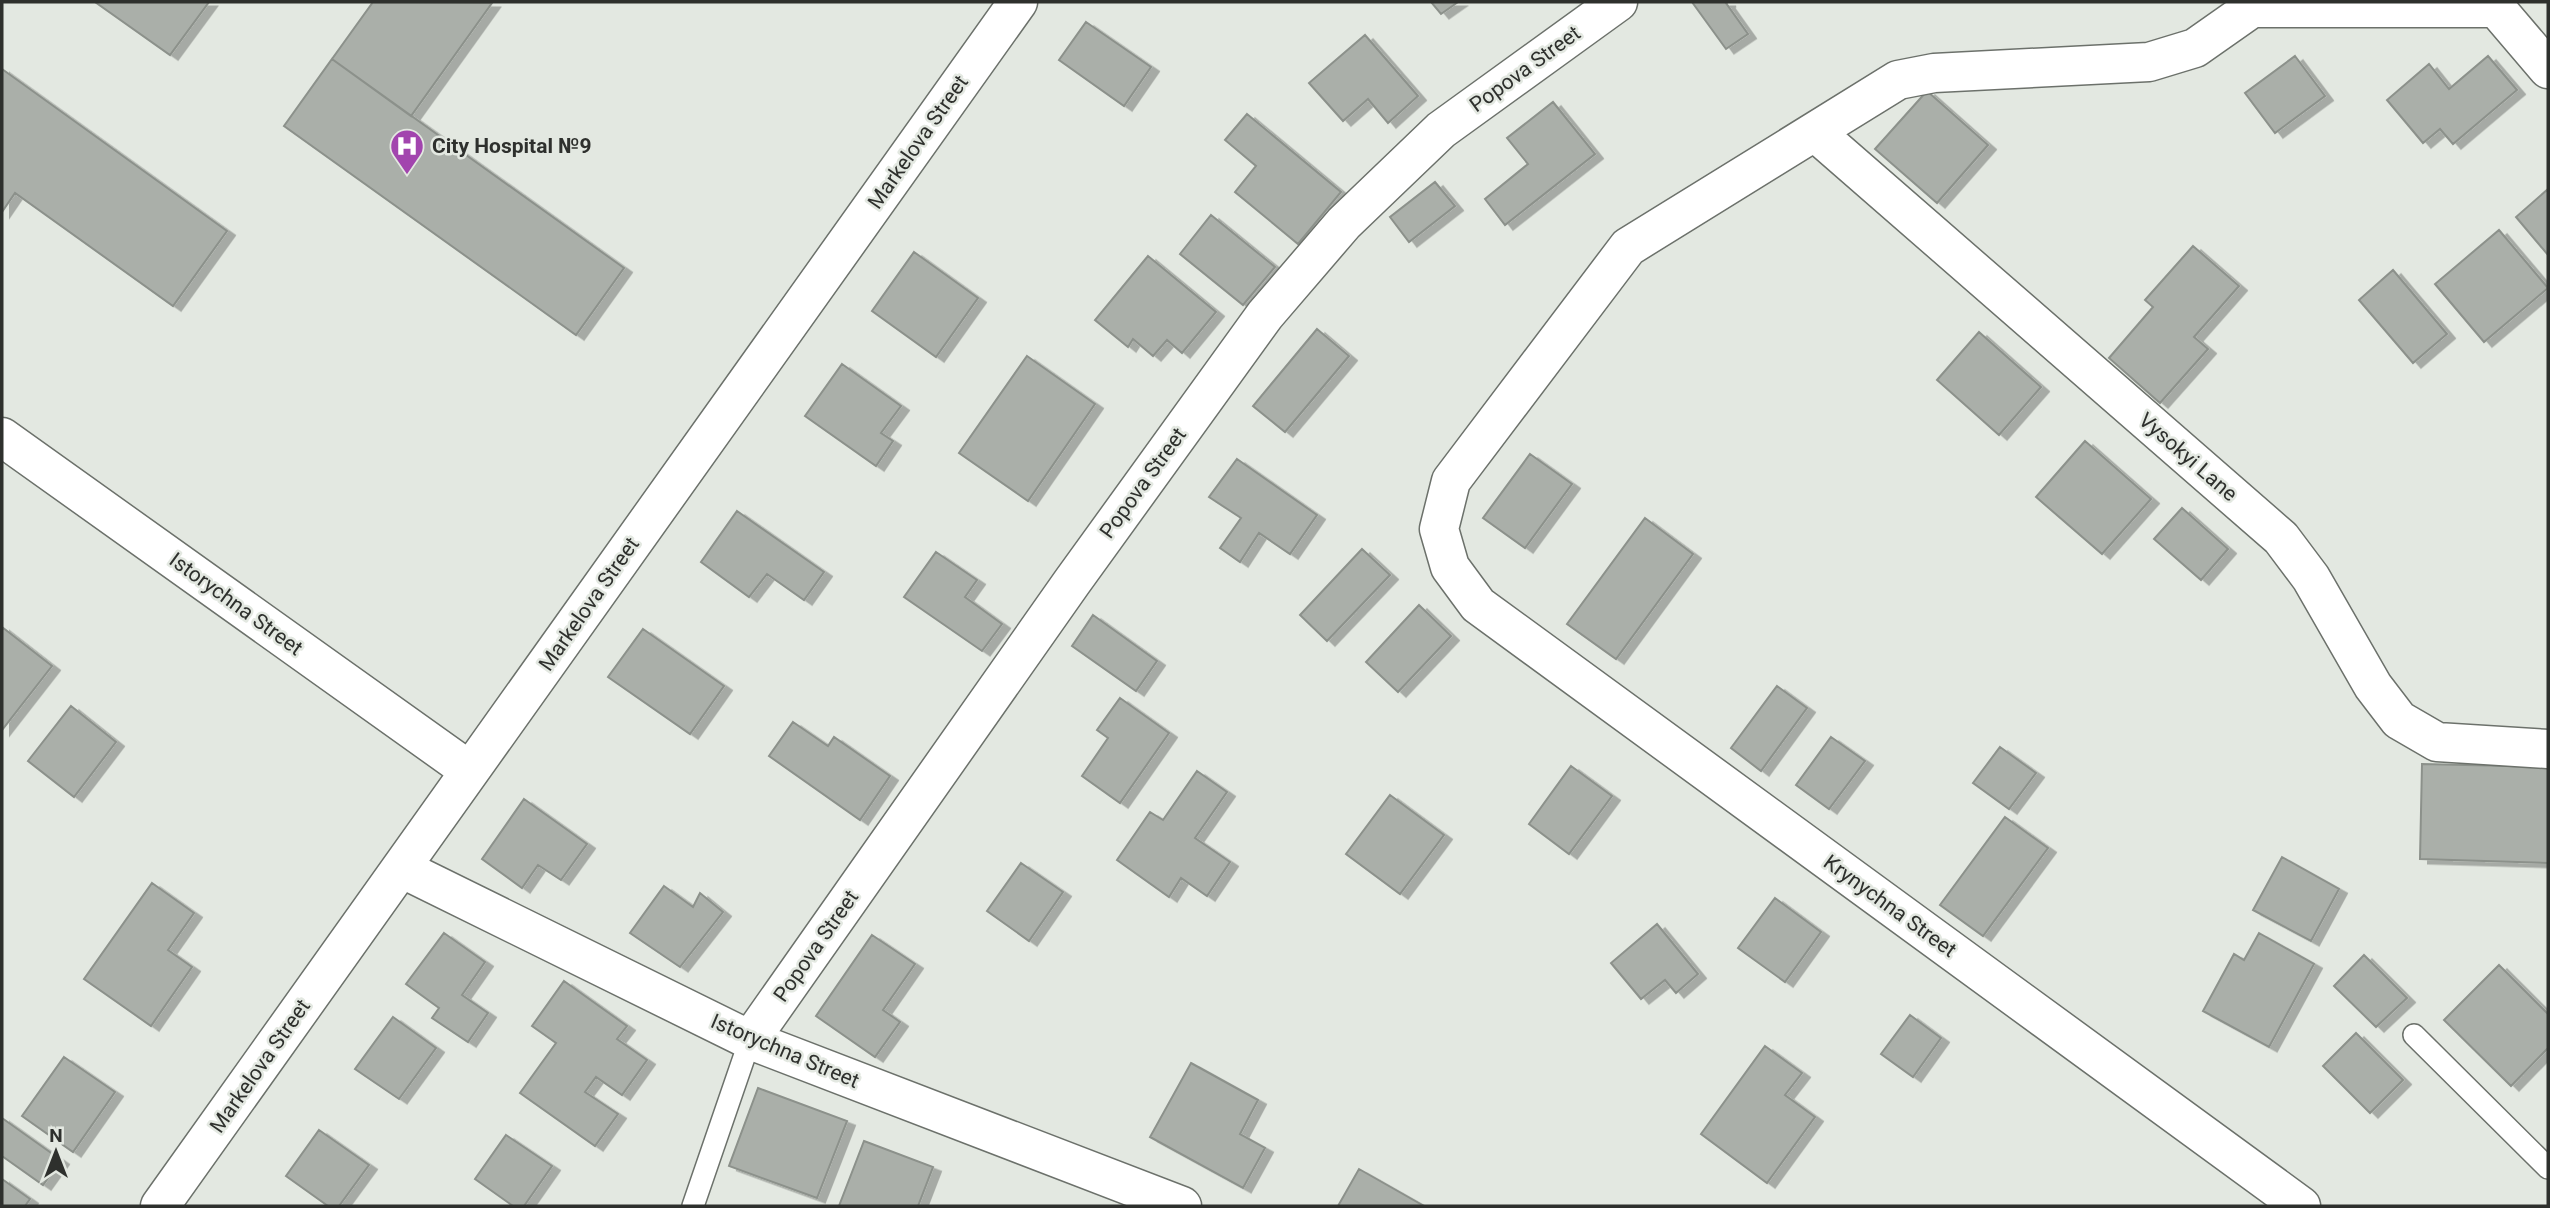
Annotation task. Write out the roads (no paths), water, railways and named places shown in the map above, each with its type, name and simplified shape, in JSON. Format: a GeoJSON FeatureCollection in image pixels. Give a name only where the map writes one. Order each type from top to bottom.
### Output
{"type":"FeatureCollection","features":[{"type":"Feature","properties":{"kind":"street","name":"Markelova Street"},"geometry":{"type":"LineString","coordinates":[[160,1206],[1018,2]]}},
{"type":"Feature","properties":{"kind":"street","name":"Popova Street"},"geometry":{"type":"LineString","coordinates":[[750,1040],[1072,582],[1265,315],[1344,223],[1441,130],[1618,2]]}},
{"type":"Feature","properties":{"kind":"street"},"geometry":{"type":"LineString","coordinates":[[2250,5],[2498,5],[2548,69]]}},
{"type":"Feature","properties":{"kind":"street","name":"Krynychna Street"},"geometry":{"type":"LineString","coordinates":[[2250,5],[2195,48],[2149,62],[1934,72],[1898,80],[1628,247],[1451,481],[1439,530],[1450,567],[1478,605],[2301,1206]]}},
{"type":"Feature","properties":{"kind":"street","name":"Vysokyi Lane"},"geometry":{"type":"LineString","coordinates":[[1815,132],[2281,538],[2311,578],[2373,686],[2399,720],[2437,741],[2548,750]]}},
{"type":"Feature","properties":{"kind":"street","name":"Istorychna Street"},"geometry":{"type":"LineString","coordinates":[[2,437],[470,771]]}},
{"type":"Feature","properties":{"kind":"street","name":"Istorychna Street"},"geometry":{"type":"LineString","coordinates":[[401,868],[750,1040],[1182,1206]]}},
{"type":"Feature","properties":{"kind":"lane"},"geometry":{"type":"LineString","coordinates":[[2414,1035],[2548,1168]]}},
{"type":"Feature","properties":{"kind":"lane"},"geometry":{"type":"LineString","coordinates":[[694,1206],[750,1040]]}},
{"type":"Feature","properties":{"kind":"place","name":"City Hospital №9"},"geometry":{"type":"Point","coordinates":[407,176]}}]}
